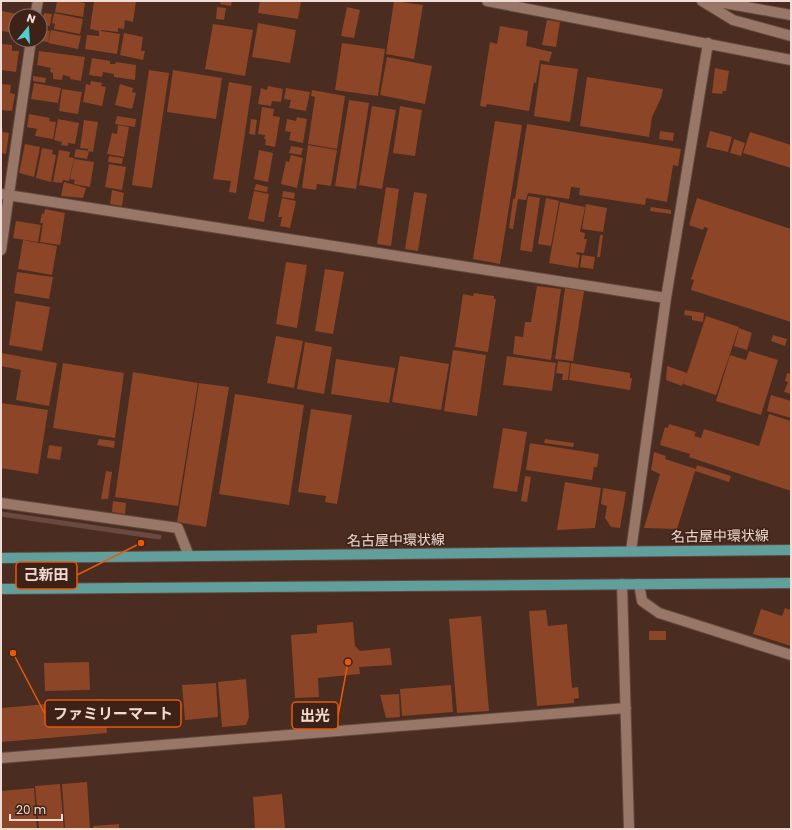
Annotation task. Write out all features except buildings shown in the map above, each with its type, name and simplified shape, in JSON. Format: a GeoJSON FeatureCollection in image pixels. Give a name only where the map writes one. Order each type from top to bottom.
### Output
{"type":"FeatureCollection","features":[{"type":"Feature","properties":{"kind":"main road","name":"名古屋中環状線"},"geometry":{"type":"LineString","coordinates":[[1,558],[791,550]]}},
{"type":"Feature","properties":{"kind":"main road"},"geometry":{"type":"LineString","coordinates":[[1,589],[791,583]]}},
{"type":"Feature","properties":{"kind":"street"},"geometry":{"type":"LineString","coordinates":[[487,1],[791,60]]}},
{"type":"Feature","properties":{"kind":"street"},"geometry":{"type":"LineString","coordinates":[[702,1],[733,20],[791,36]]}},
{"type":"Feature","properties":{"kind":"street"},"geometry":{"type":"LineString","coordinates":[[713,1],[791,15]]}},
{"type":"Feature","properties":{"kind":"street"},"geometry":{"type":"LineString","coordinates":[[631,551],[666,298],[708,44]]}},
{"type":"Feature","properties":{"kind":"street"},"geometry":{"type":"LineString","coordinates":[[1,250],[5,195],[30,48]]}},
{"type":"Feature","properties":{"kind":"street"},"geometry":{"type":"LineString","coordinates":[[5,195],[666,298]]}},
{"type":"Feature","properties":{"kind":"street"},"geometry":{"type":"LineString","coordinates":[[1,503],[178,528],[189,556]]}},
{"type":"Feature","properties":{"kind":"street"},"geometry":{"type":"LineString","coordinates":[[622,584],[629,829]]}},
{"type":"Feature","properties":{"kind":"street"},"geometry":{"type":"LineString","coordinates":[[639,584],[642,601],[659,613],[791,655]]}},
{"type":"Feature","properties":{"kind":"street"},"geometry":{"type":"LineString","coordinates":[[1,758],[626,708]]}},
{"type":"Feature","properties":{"kind":"waterway"},"geometry":{"type":"LineString","coordinates":[[1,514],[159,537]]}},
{"type":"Feature","properties":{"kind":"place","name":"己新田"},"geometry":{"type":"Point","coordinates":[141,543]}},
{"type":"Feature","properties":{"kind":"place","name":"ファミリーマート"},"geometry":{"type":"Point","coordinates":[13,653]}},
{"type":"Feature","properties":{"kind":"place","name":"出光"},"geometry":{"type":"Point","coordinates":[348,662]}}]}
